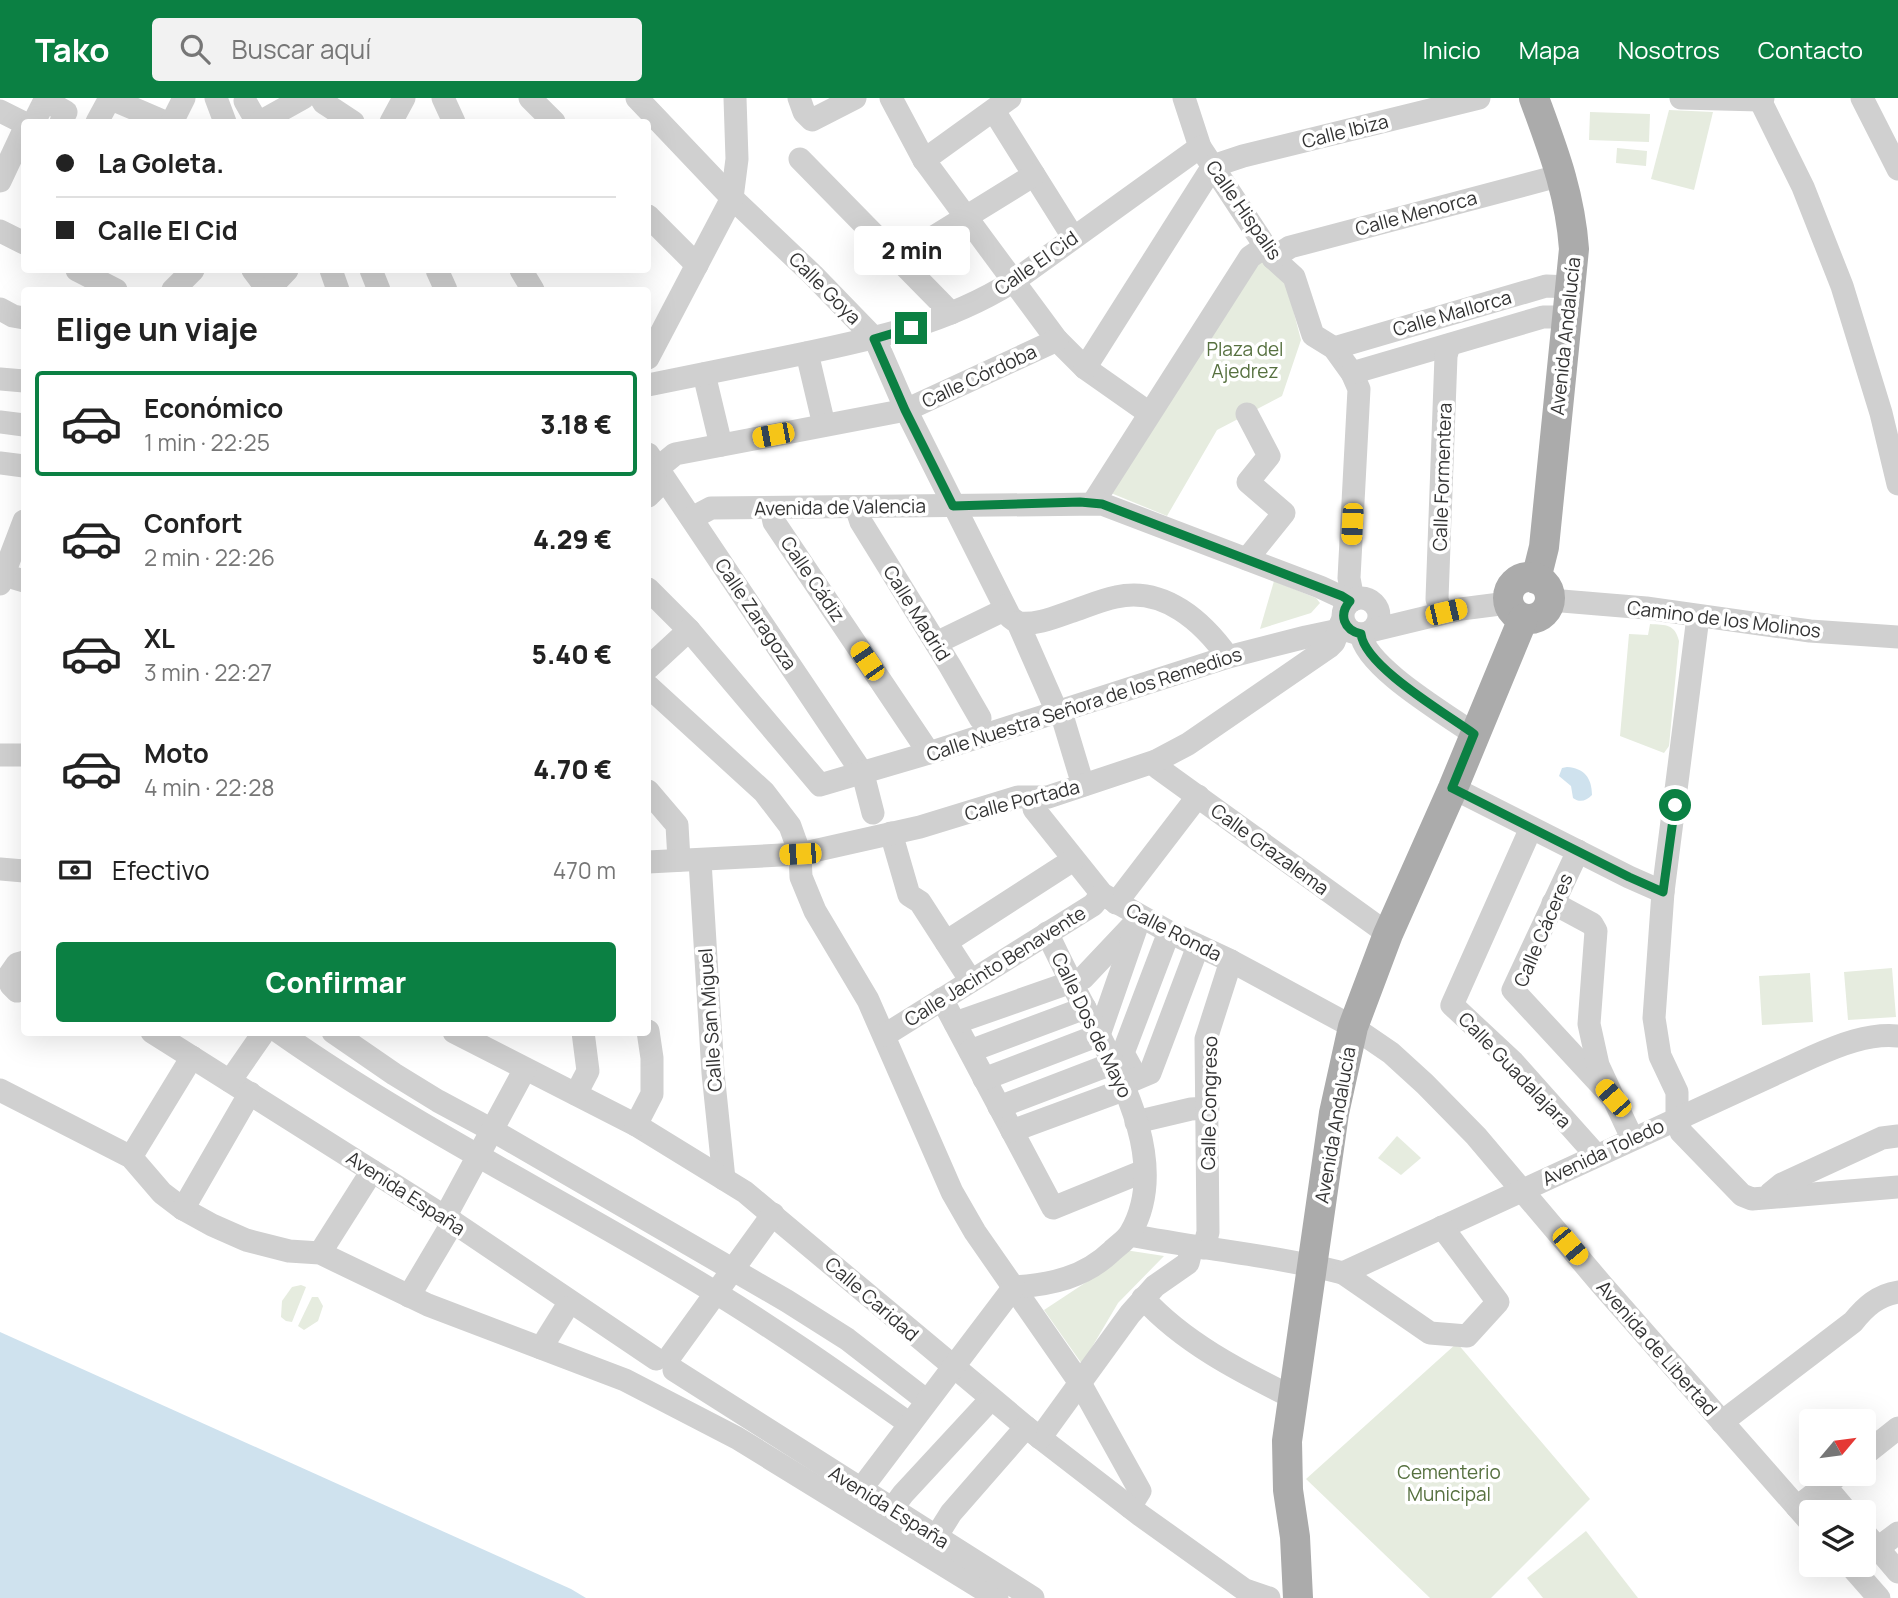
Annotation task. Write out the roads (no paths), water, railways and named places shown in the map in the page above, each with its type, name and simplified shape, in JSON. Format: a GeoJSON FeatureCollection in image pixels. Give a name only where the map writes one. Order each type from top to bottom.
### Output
{"type":"FeatureCollection","features":[{"type":"Feature","properties":{"kind":"main road","name":"Avenida Andalucía"},"geometry":{"type":"LineString","coordinates":[[1296,1598],[1295,1536],[1288,1490],[1287,1454],[1292,1396],[1338,1090],[1353,1027],[1388,934],[1474,734],[1516,611],[1509,591],[1523,578],[1543,589],[1544,547],[1574,249],[1573,225],[1562,175],[1534,98]]}},
{"type":"Feature","properties":{"kind":"street"},"geometry":{"type":"LineString","coordinates":[[28,119],[40,98]]}},
{"type":"Feature","properties":{"kind":"street"},"geometry":{"type":"LineString","coordinates":[[99,119],[110,98],[158,119]]}},
{"type":"Feature","properties":{"kind":"street"},"geometry":{"type":"LineString","coordinates":[[174,119],[184,98]]}},
{"type":"Feature","properties":{"kind":"street"},"geometry":{"type":"LineString","coordinates":[[216,98],[224,119]]}},
{"type":"Feature","properties":{"kind":"street"},"geometry":{"type":"LineString","coordinates":[[264,119],[303,98]]}},
{"type":"Feature","properties":{"kind":"street"},"geometry":{"type":"LineString","coordinates":[[321,98],[324,103],[348,119]]}},
{"type":"Feature","properties":{"kind":"street"},"geometry":{"type":"LineString","coordinates":[[393,119],[404,98]]}},
{"type":"Feature","properties":{"kind":"street"},"geometry":{"type":"LineString","coordinates":[[443,98],[453,119]]}},
{"type":"Feature","properties":{"kind":"street"},"geometry":{"type":"LineString","coordinates":[[530,98],[551,119]]}},
{"type":"Feature","properties":{"kind":"street","name":"Calle Goya"},"geometry":{"type":"LineString","coordinates":[[637,98],[732,198],[813,275],[874,339],[905,410],[1062,716],[1083,785]]}},
{"type":"Feature","properties":{"kind":"street"},"geometry":{"type":"LineString","coordinates":[[799,98],[804,112],[812,120],[855,98]]}},
{"type":"Feature","properties":{"kind":"street"},"geometry":{"type":"LineString","coordinates":[[891,98],[924,160],[1057,340],[1085,368],[1149,413],[1093,503]]}},
{"type":"Feature","properties":{"kind":"street","name":"Calle Hispalis"},"geometry":{"type":"LineString","coordinates":[[1184,98],[1200,146],[1270,252],[1294,277],[1313,335],[1334,348],[1352,373]]}},
{"type":"Feature","properties":{"kind":"street","name":"Calle Ibiza"},"geometry":{"type":"LineString","coordinates":[[1213,166],[1243,156],[1479,98]]}},
{"type":"Feature","properties":{"kind":"street"},"geometry":{"type":"LineString","coordinates":[[1681,98],[1761,99],[1803,187],[1842,286],[1881,413],[1898,484]]}},
{"type":"Feature","properties":{"kind":"street"},"geometry":{"type":"LineString","coordinates":[[1862,98],[1898,169]]}},
{"type":"Feature","properties":{"kind":"street"},"geometry":{"type":"LineString","coordinates":[[36,119],[45,100],[66,112],[62,119]]}},
{"type":"Feature","properties":{"kind":"street"},"geometry":{"type":"LineString","coordinates":[[245,101],[257,119]]}},
{"type":"Feature","properties":{"kind":"street"},"geometry":{"type":"LineString","coordinates":[[651,351],[732,198],[737,159],[731,102]]}},
{"type":"Feature","properties":{"kind":"street"},"geometry":{"type":"LineString","coordinates":[[924,160],[1002,104],[1034,175],[1073,237]]}},
{"type":"Feature","properties":{"kind":"street"},"geometry":{"type":"LineString","coordinates":[[0,111],[21,121]]}},
{"type":"Feature","properties":{"kind":"street"},"geometry":{"type":"LineString","coordinates":[[11,170],[21,139]]}},
{"type":"Feature","properties":{"kind":"street","name":"Calle El Cid"},"geometry":{"type":"LineString","coordinates":[[651,384],[874,339],[951,313],[1014,281],[1200,146]]}},
{"type":"Feature","properties":{"kind":"street"},"geometry":{"type":"LineString","coordinates":[[11,170],[21,149]]}},
{"type":"Feature","properties":{"kind":"street"},"geometry":{"type":"LineString","coordinates":[[800,159],[951,313]]}},
{"type":"Feature","properties":{"kind":"street"},"geometry":{"type":"LineString","coordinates":[[1085,368],[1213,166]]}},
{"type":"Feature","properties":{"kind":"street"},"geometry":{"type":"LineString","coordinates":[[898,259],[1034,175]]}},
{"type":"Feature","properties":{"kind":"street","name":"Calle Menorca"},"geometry":{"type":"LineString","coordinates":[[1149,413],[1250,257],[1562,175]]}},
{"type":"Feature","properties":{"kind":"street"},"geometry":{"type":"LineString","coordinates":[[651,219],[697,265]]}},
{"type":"Feature","properties":{"kind":"street"},"geometry":{"type":"LineString","coordinates":[[0,231],[21,242]]}},
{"type":"Feature","properties":{"kind":"street"},"geometry":{"type":"LineString","coordinates":[[176,287],[190,273]]}},
{"type":"Feature","properties":{"kind":"street"},"geometry":{"type":"LineString","coordinates":[[258,273],[276,284]]}},
{"type":"Feature","properties":{"kind":"street"},"geometry":{"type":"LineString","coordinates":[[86,276],[110,287]]}},
{"type":"Feature","properties":{"kind":"street","name":"Calle Mallorca"},"geometry":{"type":"LineString","coordinates":[[1334,348],[1546,286],[1571,287]]}},
{"type":"Feature","properties":{"kind":"street"},"geometry":{"type":"LineString","coordinates":[[0,309],[21,317]]}},
{"type":"Feature","properties":{"kind":"street","name":"Calle Mallorca"},"geometry":{"type":"LineString","coordinates":[[1352,373],[1543,317],[1567,317]]}},
{"type":"Feature","properties":{"kind":"street","name":"Calle Córdoba"},"geometry":{"type":"LineString","coordinates":[[651,465],[674,454],[905,410],[1057,340]]}},
{"type":"Feature","properties":{"kind":"street","name":"Calle Formentera"},"geometry":{"type":"LineString","coordinates":[[1449,345],[1446,356],[1437,599],[1450,609]]}},
{"type":"Feature","properties":{"kind":"street"},"geometry":{"type":"LineString","coordinates":[[807,353],[824,425]]}},
{"type":"Feature","properties":{"kind":"street"},"geometry":{"type":"LineString","coordinates":[[1352,373],[1359,388],[1349,578],[1356,619],[1367,652],[1386,671],[1474,734]]}},
{"type":"Feature","properties":{"kind":"street"},"geometry":{"type":"LineString","coordinates":[[705,374],[721,445]]}},
{"type":"Feature","properties":{"kind":"street"},"geometry":{"type":"LineString","coordinates":[[0,379],[21,382]]}},
{"type":"Feature","properties":{"kind":"street"},"geometry":{"type":"LineString","coordinates":[[1247,414],[1269,456],[1248,482],[1284,513],[1247,559]]}},
{"type":"Feature","properties":{"kind":"street"},"geometry":{"type":"LineString","coordinates":[[0,422],[21,425]]}},
{"type":"Feature","properties":{"kind":"street"},"geometry":{"type":"LineString","coordinates":[[0,463],[21,466]]}},
{"type":"Feature","properties":{"kind":"street"},"geometry":{"type":"LineString","coordinates":[[651,465],[658,486],[651,493]]}},
{"type":"Feature","properties":{"kind":"street","name":"Calle Zaragoza"},"geometry":{"type":"LineString","coordinates":[[651,465],[692,518],[863,774],[879,826],[909,895],[920,902],[971,981]]}},
{"type":"Feature","properties":{"kind":"street","name":"Avenida de Valencia"},"geometry":{"type":"LineString","coordinates":[[692,518],[711,508],[1102,504],[1320,587],[1356,619]]}},
{"type":"Feature","properties":{"kind":"street","name":"Calle Cádiz"},"geometry":{"type":"LineString","coordinates":[[771,508],[774,522],[929,753]]}},
{"type":"Feature","properties":{"kind":"street","name":"Calle Madrid"},"geometry":{"type":"LineString","coordinates":[[860,508],[858,513],[861,522],[988,725]]}},
{"type":"Feature","properties":{"kind":"street"},"geometry":{"type":"LineString","coordinates":[[10,580],[21,534]]}},
{"type":"Feature","properties":{"kind":"street"},"geometry":{"type":"LineString","coordinates":[[1306,637],[1317,629],[1328,612],[1326,598],[1320,587]]}},
{"type":"Feature","properties":{"kind":"street","name":"Camino de los Molinos"},"geometry":{"type":"LineString","coordinates":[[1543,589],[1698,617],[1810,631],[1898,637]]}},
{"type":"Feature","properties":{"kind":"street"},"geometry":{"type":"LineString","coordinates":[[651,592],[689,629],[651,665]]}},
{"type":"Feature","properties":{"kind":"street"},"geometry":{"type":"LineString","coordinates":[[936,643],[1000,612],[1040,622],[1118,596],[1152,597],[1169,602],[1197,621],[1228,657]]}},
{"type":"Feature","properties":{"kind":"street"},"geometry":{"type":"LineString","coordinates":[[1356,619],[1391,610],[1516,611]]}},
{"type":"Feature","properties":{"kind":"street"},"geometry":{"type":"LineString","coordinates":[[1698,617],[1663,892],[1654,1018],[1660,1056],[1677,1093],[1677,1117],[1681,1132],[1742,1195],[1752,1199],[1898,1187]]}},
{"type":"Feature","properties":{"kind":"street","name":"Calle Nuestra Señora de los Remedios"},"geometry":{"type":"LineString","coordinates":[[689,629],[820,785],[929,753],[988,725],[1062,716],[1228,657],[1306,637],[1356,619]]}},
{"type":"Feature","properties":{"kind":"street","name":"Calle Portada"},"geometry":{"type":"LineString","coordinates":[[651,862],[800,854],[879,826],[1018,797],[1048,797],[1156,761],[1188,744],[1329,647],[1356,619]]}},
{"type":"Feature","properties":{"kind":"street"},"geometry":{"type":"LineString","coordinates":[[1263,647],[1276,651],[1281,656],[1282,674],[1278,682]]}},
{"type":"Feature","properties":{"kind":"street"},"geometry":{"type":"LineString","coordinates":[[651,689],[764,792],[790,826],[800,854],[801,877],[815,911],[868,1000],[952,1192],[975,1232],[1080,1383],[1140,1491],[1130,1507]]}},
{"type":"Feature","properties":{"kind":"street"},"geometry":{"type":"LineString","coordinates":[[0,755],[21,755]]}},
{"type":"Feature","properties":{"kind":"street","name":"Calle Grazalema"},"geometry":{"type":"LineString","coordinates":[[1156,761],[1158,768],[1388,934]]}},
{"type":"Feature","properties":{"kind":"street"},"geometry":{"type":"LineString","coordinates":[[1452,788],[1663,892]]}},
{"type":"Feature","properties":{"kind":"street","name":"Calle San Miguel"},"geometry":{"type":"LineString","coordinates":[[651,795],[677,825],[690,860],[724,1179]]}},
{"type":"Feature","properties":{"kind":"street","name":"Calle Jacinto Benavente"},"geometry":{"type":"LineString","coordinates":[[885,1035],[1093,905],[1109,899],[1198,796]]}},
{"type":"Feature","properties":{"kind":"street","name":"Calle Ronda"},"geometry":{"type":"LineString","coordinates":[[1033,798],[1034,809],[1073,860],[1109,899],[1353,1027]]}},
{"type":"Feature","properties":{"kind":"street","name":"Calle Guadalajara"},"geometry":{"type":"LineString","coordinates":[[1531,828],[1452,1005],[1513,1062],[1595,1155]]}},
{"type":"Feature","properties":{"kind":"street","name":"Calle Cáceres"},"geometry":{"type":"LineString","coordinates":[[1578,852],[1513,990],[1613,1098]]}},
{"type":"Feature","properties":{"kind":"street"},"geometry":{"type":"LineString","coordinates":[[946,942],[1073,860]]}},
{"type":"Feature","properties":{"kind":"street"},"geometry":{"type":"LineString","coordinates":[[0,869],[21,872]]}},
{"type":"Feature","properties":{"kind":"street"},"geometry":{"type":"LineString","coordinates":[[1553,903],[1592,924],[1597,930],[1589,1024],[1598,1065],[1632,1138]]}},
{"type":"Feature","properties":{"kind":"street"},"geometry":{"type":"LineString","coordinates":[[955,1023],[1083,978],[1140,917]]}},
{"type":"Feature","properties":{"kind":"street"},"geometry":{"type":"LineString","coordinates":[[985,1079],[1099,1035],[1140,917]]}},
{"type":"Feature","properties":{"kind":"street"},"geometry":{"type":"LineString","coordinates":[[1125,1078],[1123,1053],[1169,932]]}},
{"type":"Feature","properties":{"kind":"street","name":"Calle Dos de Mayo"},"geometry":{"type":"LineString","coordinates":[[1014,1287],[1039,1286],[1064,1280],[1100,1263],[1130,1235],[1144,1193],[1144,1171],[1136,1122],[1125,1078],[1084,1008],[1047,933]]}},
{"type":"Feature","properties":{"kind":"street"},"geometry":{"type":"LineString","coordinates":[[999,1107],[1150,1073],[1198,946]]}},
{"type":"Feature","properties":{"kind":"street","name":"Calle Congreso"},"geometry":{"type":"LineString","coordinates":[[1198,1248],[1208,1232],[1206,1039],[1231,961]]}},
{"type":"Feature","properties":{"kind":"street"},"geometry":{"type":"LineString","coordinates":[[14,991],[10,974],[21,963]]}},
{"type":"Feature","properties":{"kind":"street"},"geometry":{"type":"LineString","coordinates":[[942,999],[1053,1208],[1144,1171]]}},
{"type":"Feature","properties":{"kind":"street"},"geometry":{"type":"LineString","coordinates":[[970,1051],[1084,1008]]}},
{"type":"Feature","properties":{"kind":"street","name":"Avenida de Libertad"},"geometry":{"type":"LineString","coordinates":[[1353,1027],[1391,1053],[1426,1084],[1476,1136],[1799,1509]]}},
{"type":"Feature","properties":{"kind":"street","name":"Avenida Toledo"},"geometry":{"type":"LineString","coordinates":[[1343,1273],[1834,1047],[1882,1035],[1898,1036]]}},
{"type":"Feature","properties":{"kind":"street","name":"Avenida España"},"geometry":{"type":"LineString","coordinates":[[158,1036],[449,1220],[1033,1598]]}},
{"type":"Feature","properties":{"kind":"street"},"geometry":{"type":"LineString","coordinates":[[230,1081],[261,1036]]}},
{"type":"Feature","properties":{"kind":"street"},"geometry":{"type":"LineString","coordinates":[[285,1036],[393,1107],[715,1292],[809,1352],[910,1424]]}},
{"type":"Feature","properties":{"kind":"street"},"geometry":{"type":"LineString","coordinates":[[339,1036],[394,1074],[733,1268],[847,1339],[927,1401]]}},
{"type":"Feature","properties":{"kind":"street","name":"Calle Caridad"},"geometry":{"type":"LineString","coordinates":[[462,1036],[636,1125],[724,1179],[774,1214],[995,1403],[1130,1507],[1245,1590],[1296,1598]]}},
{"type":"Feature","properties":{"kind":"street"},"geometry":{"type":"LineString","coordinates":[[576,1094],[588,1071],[584,1036]]}},
{"type":"Feature","properties":{"kind":"street"},"geometry":{"type":"LineString","coordinates":[[636,1125],[652,1094],[649,1036]]}},
{"type":"Feature","properties":{"kind":"street"},"geometry":{"type":"LineString","coordinates":[[131,1157],[192,1057]]}},
{"type":"Feature","properties":{"kind":"street"},"geometry":{"type":"LineString","coordinates":[[409,1296],[525,1069]]}},
{"type":"Feature","properties":{"kind":"street"},"geometry":{"type":"LineString","coordinates":[[1012,1131],[1125,1078]]}},
{"type":"Feature","properties":{"kind":"street"},"geometry":{"type":"LineString","coordinates":[[0,1090],[131,1157],[162,1193],[183,1209],[246,1240],[289,1251],[320,1253],[409,1296],[625,1380],[737,1438],[997,1598]]}},
{"type":"Feature","properties":{"kind":"street"},"geometry":{"type":"LineString","coordinates":[[183,1209],[250,1093]]}},
{"type":"Feature","properties":{"kind":"street"},"geometry":{"type":"LineString","coordinates":[[1136,1122],[1191,1109],[1208,1108]]}},
{"type":"Feature","properties":{"kind":"street"},"geometry":{"type":"LineString","coordinates":[[1768,1196],[1794,1178],[1882,1139],[1898,1136]]}},
{"type":"Feature","properties":{"kind":"street"},"geometry":{"type":"LineString","coordinates":[[320,1253],[372,1171]]}},
{"type":"Feature","properties":{"kind":"street"},"geometry":{"type":"LineString","coordinates":[[569,1208],[584,1185]]}},
{"type":"Feature","properties":{"kind":"street"},"geometry":{"type":"LineString","coordinates":[[667,1362],[715,1292],[774,1214]]}},
{"type":"Feature","properties":{"kind":"street"},"geometry":{"type":"LineString","coordinates":[[1130,1235],[1311,1265],[1343,1273],[1430,1333],[1467,1336],[1498,1303],[1442,1227]]}},
{"type":"Feature","properties":{"kind":"street"},"geometry":{"type":"LineString","coordinates":[[936,1537],[951,1513],[1080,1383],[1136,1306],[1154,1286],[1188,1263],[1198,1248]]}},
{"type":"Feature","properties":{"kind":"street"},"geometry":{"type":"LineString","coordinates":[[861,1489],[1014,1287]]}},
{"type":"Feature","properties":{"kind":"street"},"geometry":{"type":"LineString","coordinates":[[1721,1422],[1853,1321],[1867,1305],[1878,1298],[1898,1292]]}},
{"type":"Feature","properties":{"kind":"street"},"geometry":{"type":"LineString","coordinates":[[1136,1306],[1159,1315],[1199,1345],[1254,1378],[1292,1396]]}},
{"type":"Feature","properties":{"kind":"street"},"geometry":{"type":"LineString","coordinates":[[541,1348],[566,1308]]}},
{"type":"Feature","properties":{"kind":"street"},"geometry":{"type":"LineString","coordinates":[[892,1509],[902,1494],[995,1403]]}},
{"type":"Feature","properties":{"kind":"street"},"geometry":{"type":"LineString","coordinates":[[1876,1445],[1898,1428]]}},
{"type":"Feature","properties":{"kind":"street"},"geometry":{"type":"LineString","coordinates":[[1876,1539],[1898,1532]]}},
{"type":"Feature","properties":{"kind":"street"},"geometry":{"type":"LineString","coordinates":[[1876,1546],[1898,1572]]}},
{"type":"Feature","properties":{"kind":"street"},"geometry":{"type":"LineString","coordinates":[[1860,1577],[1879,1598]]}},
{"type":"Feature","properties":{"kind":"water"},"geometry":{"type":"Polygon","coordinates":[[[1562,768],[1578,769],[1589,779],[1592,795],[1587,799],[1581,801],[1573,798],[1571,786],[1559,776],[1562,768]]]}},
{"type":"Feature","properties":{"kind":"water"},"geometry":{"type":"Polygon","coordinates":[[[0,1332],[571,1589],[586,1598],[0,1598],[0,1332]]]}},
{"type":"Feature","properties":{"kind":"park label","name":"Plaza del Ajedrez"},"geometry":{"type":"Point","coordinates":[1245,360]}},
{"type":"Feature","properties":{"kind":"park label","name":"Cementerio Municipal"},"geometry":{"type":"Point","coordinates":[1449,1483]}}]}
